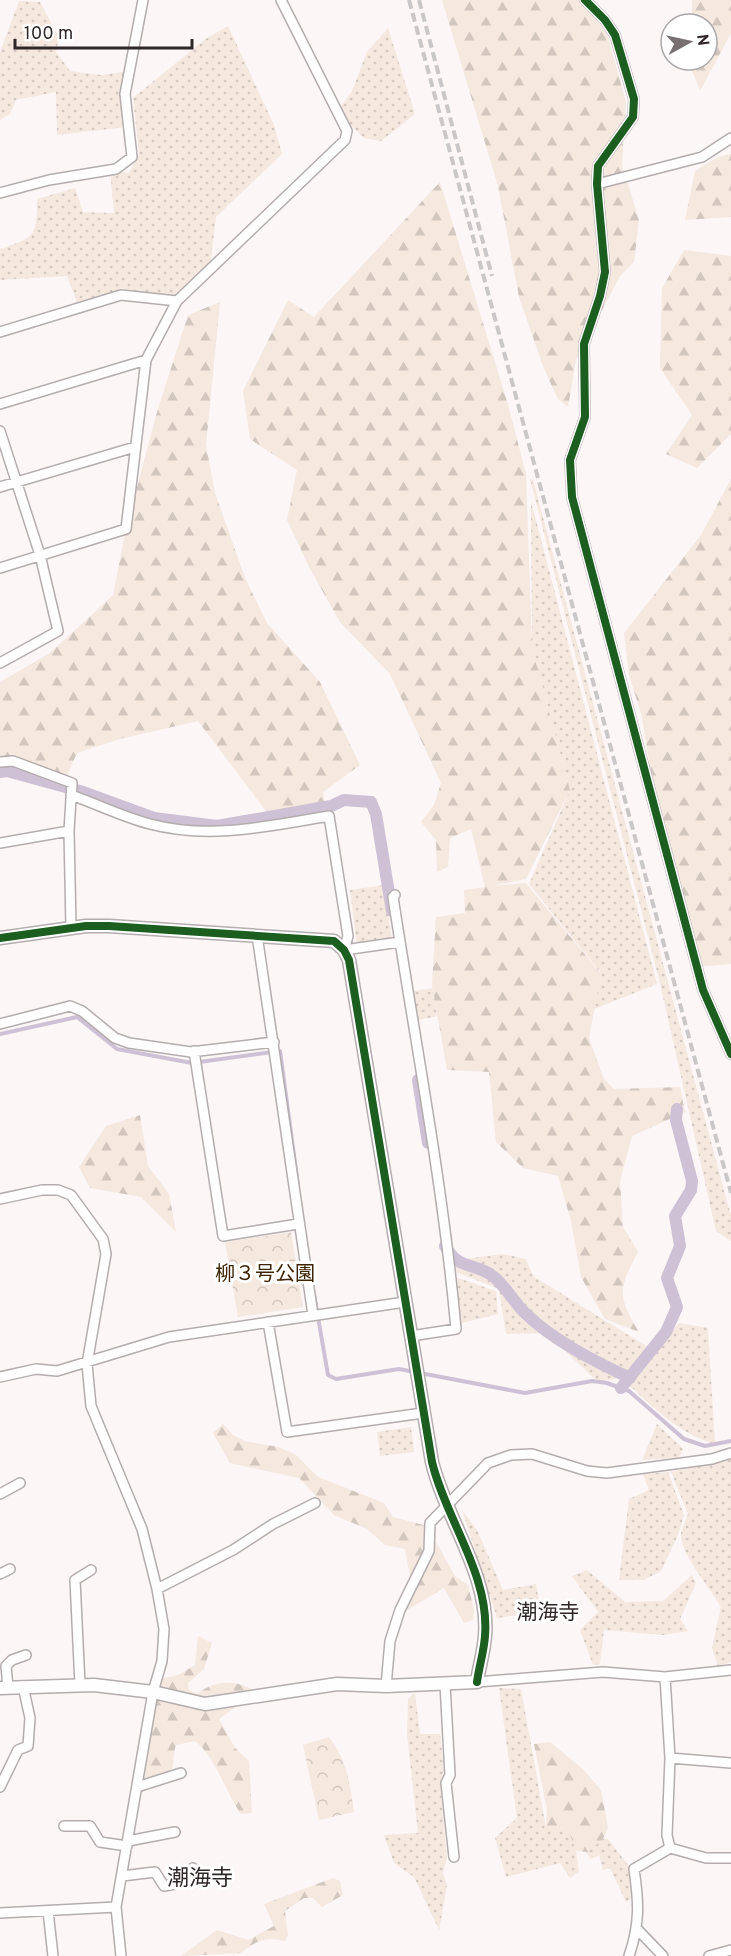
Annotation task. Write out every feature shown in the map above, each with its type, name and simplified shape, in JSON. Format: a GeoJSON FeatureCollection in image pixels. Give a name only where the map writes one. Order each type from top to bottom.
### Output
{"type":"FeatureCollection","features":[{"type":"Feature","properties":{"kind":"street"},"geometry":{"type":"LineString","coordinates":[[0,193],[49,180],[116,169],[132,157],[125,94],[143,0]]}},
{"type":"Feature","properties":{"kind":"street"},"geometry":{"type":"LineString","coordinates":[[0,568],[126,530],[146,360],[177,301],[345,140],[346,131],[281,0]]}},
{"type":"Feature","properties":{"kind":"street"},"geometry":{"type":"LineString","coordinates":[[585,0],[605,20],[615,35],[634,99],[633,117],[598,166],[597,184],[605,272],[600,296],[584,344],[585,417],[570,460],[572,497],[703,990],[731,1054]]}},
{"type":"Feature","properties":{"kind":"street"},"geometry":{"type":"LineString","coordinates":[[597,184],[702,157],[731,138]]}},
{"type":"Feature","properties":{"kind":"street"},"geometry":{"type":"LineString","coordinates":[[0,332],[121,295],[177,301]]}},
{"type":"Feature","properties":{"kind":"street"},"geometry":{"type":"LineString","coordinates":[[0,404],[146,360]]}},
{"type":"Feature","properties":{"kind":"street"},"geometry":{"type":"LineString","coordinates":[[0,431],[40,555],[58,631],[0,663]]}},
{"type":"Feature","properties":{"kind":"street"},"geometry":{"type":"LineString","coordinates":[[0,487],[135,447]]}},
{"type":"Feature","properties":{"kind":"street"},"geometry":{"type":"LineString","coordinates":[[0,762],[13,761],[72,783],[69,831],[71,928]]}},
{"type":"Feature","properties":{"kind":"street"},"geometry":{"type":"LineString","coordinates":[[71,795],[150,824],[198,832],[235,831],[329,816],[348,936],[344,950]]}},
{"type":"Feature","properties":{"kind":"street"},"geometry":{"type":"LineString","coordinates":[[0,843],[69,831]]}},
{"type":"Feature","properties":{"kind":"street"},"geometry":{"type":"LineString","coordinates":[[395,895],[400,942],[443,1211],[456,1329],[411,1336]]}},
{"type":"Feature","properties":{"kind":"street"},"geometry":{"type":"LineString","coordinates":[[0,938],[71,928],[109,926],[334,941],[344,950],[349,960],[423,1413],[437,1483],[477,1580],[484,1612],[485,1636],[477,1682]]}},
{"type":"Feature","properties":{"kind":"street"},"geometry":{"type":"LineString","coordinates":[[257,935],[274,1042],[297,1224],[313,1315]]}},
{"type":"Feature","properties":{"kind":"street"},"geometry":{"type":"LineString","coordinates":[[344,950],[400,942]]}},
{"type":"Feature","properties":{"kind":"street"},"geometry":{"type":"LineString","coordinates":[[0,1024],[70,1006],[82,1011],[115,1038],[122,1040],[194,1052],[274,1042]]}},
{"type":"Feature","properties":{"kind":"street"},"geometry":{"type":"LineString","coordinates":[[194,1052],[222,1236],[297,1224]]}},
{"type":"Feature","properties":{"kind":"street"},"geometry":{"type":"LineString","coordinates":[[0,1199],[42,1190],[58,1190],[71,1195],[103,1239],[106,1254],[87,1364],[91,1406],[142,1529],[164,1629],[162,1661],[153,1692],[116,1907],[121,1956]]}},
{"type":"Feature","properties":{"kind":"street"},"geometry":{"type":"LineString","coordinates":[[0,1377],[36,1369],[57,1371],[87,1364],[169,1337],[405,1302]]}},
{"type":"Feature","properties":{"kind":"street"},"geometry":{"type":"LineString","coordinates":[[268,1322],[287,1432],[423,1413]]}},
{"type":"Feature","properties":{"kind":"street"},"geometry":{"type":"LineString","coordinates":[[386,1686],[390,1641],[400,1610],[429,1551],[430,1523],[488,1463],[511,1455],[532,1454],[587,1471],[607,1473],[712,1459],[731,1453]]}},
{"type":"Feature","properties":{"kind":"street"},"geometry":{"type":"LineString","coordinates":[[0,1494],[20,1483]]}},
{"type":"Feature","properties":{"kind":"street"},"geometry":{"type":"LineString","coordinates":[[156,1589],[234,1550],[273,1524],[315,1503]]}},
{"type":"Feature","properties":{"kind":"street"},"geometry":{"type":"LineString","coordinates":[[0,1574],[10,1569]]}},
{"type":"Feature","properties":{"kind":"street"},"geometry":{"type":"LineString","coordinates":[[80,1685],[75,1580],[92,1570]]}},
{"type":"Feature","properties":{"kind":"street"},"geometry":{"type":"LineString","coordinates":[[26,1655],[12,1660],[6,1666],[4,1688],[80,1685],[153,1692],[206,1704],[310,1687],[446,1684],[603,1672],[665,1677],[731,1670]]}},
{"type":"Feature","properties":{"kind":"street"},"geometry":{"type":"LineString","coordinates":[[665,1677],[670,1758],[667,1835],[670,1848]]}},
{"type":"Feature","properties":{"kind":"street"},"geometry":{"type":"LineString","coordinates":[[446,1684],[450,1775],[446,1783],[454,1857]]}},
{"type":"Feature","properties":{"kind":"street"},"geometry":{"type":"LineString","coordinates":[[0,1787],[18,1750],[28,1746],[30,1718],[22,1686]]}},
{"type":"Feature","properties":{"kind":"street"},"geometry":{"type":"LineString","coordinates":[[670,1758],[731,1763]]}},
{"type":"Feature","properties":{"kind":"street"},"geometry":{"type":"LineString","coordinates":[[137,1787],[181,1773]]}},
{"type":"Feature","properties":{"kind":"street"},"geometry":{"type":"LineString","coordinates":[[64,1826],[90,1826],[100,1842],[127,1844],[174,1832]]}},
{"type":"Feature","properties":{"kind":"street"},"geometry":{"type":"LineString","coordinates":[[629,1956],[638,1930],[639,1902],[634,1869],[670,1848],[706,1858],[731,1858]]}},
{"type":"Feature","properties":{"kind":"street"},"geometry":{"type":"LineString","coordinates":[[122,1876],[155,1872],[164,1886],[186,1882],[193,1868]]}},
{"type":"Feature","properties":{"kind":"street"},"geometry":{"type":"LineString","coordinates":[[0,1913],[116,1907]]}},
{"type":"Feature","properties":{"kind":"street"},"geometry":{"type":"LineString","coordinates":[[48,1911],[53,1956]]}},
{"type":"Feature","properties":{"kind":"street"},"geometry":{"type":"LineString","coordinates":[[638,1930],[663,1956]]}},
{"type":"Feature","properties":{"kind":"street"},"geometry":{"type":"LineString","coordinates":[[709,1956],[731,1950]]}},
{"type":"Feature","properties":{"kind":"green space"},"geometry":{"type":"Polygon","coordinates":[[[442,0],[583,0],[607,34],[626,102],[622,165],[639,220],[634,262],[620,276],[576,360],[568,407],[558,399],[544,369],[519,297],[498,186],[442,0]]]}},
{"type":"Feature","properties":{"kind":"green space"},"geometry":{"type":"Polygon","coordinates":[[[692,0],[731,0],[731,33],[719,55],[719,12],[692,12],[692,0]]]}},
{"type":"Feature","properties":{"kind":"green space"},"geometry":{"type":"Polygon","coordinates":[[[19,1],[40,2],[59,38],[56,52],[70,71],[102,75],[129,71],[126,127],[57,135],[56,92],[16,100],[10,114],[0,120],[0,52],[19,1]]]}},
{"type":"Feature","properties":{"kind":"green space"},"geometry":{"type":"Polygon","coordinates":[[[228,26],[274,125],[282,154],[216,217],[210,267],[177,301],[122,288],[79,308],[67,276],[0,280],[0,249],[32,234],[36,221],[37,199],[75,188],[83,212],[114,213],[110,170],[129,173],[139,154],[133,98],[204,40],[228,26]]]}},
{"type":"Feature","properties":{"kind":"green space"},"geometry":{"type":"Polygon","coordinates":[[[388,28],[415,114],[381,141],[364,138],[337,112],[352,91],[367,52],[388,28]]]}},
{"type":"Feature","properties":{"kind":"green space"},"geometry":{"type":"Polygon","coordinates":[[[693,72],[710,72],[700,91],[693,72]]]}},
{"type":"Feature","properties":{"kind":"green space"},"geometry":{"type":"Polygon","coordinates":[[[731,154],[731,217],[685,220],[695,171],[718,157],[731,154]]]}},
{"type":"Feature","properties":{"kind":"green space"},"geometry":{"type":"Polygon","coordinates":[[[440,182],[509,408],[526,474],[532,648],[570,790],[526,879],[491,886],[526,883],[601,974],[589,1038],[604,1079],[614,1089],[680,1087],[685,1112],[632,1136],[620,1181],[623,1227],[638,1252],[624,1284],[624,1300],[639,1332],[605,1319],[581,1277],[571,1221],[558,1176],[523,1168],[496,1142],[489,1072],[447,1070],[432,984],[436,917],[465,913],[464,890],[485,887],[471,829],[450,838],[448,867],[437,872],[436,840],[421,822],[434,805],[441,783],[390,674],[340,622],[309,567],[287,520],[297,470],[250,439],[243,391],[288,300],[314,317],[440,182]]]}},
{"type":"Feature","properties":{"kind":"green space"},"geometry":{"type":"Polygon","coordinates":[[[684,250],[731,256],[731,434],[697,468],[666,454],[692,415],[660,368],[662,288],[684,250]]]}},
{"type":"Feature","properties":{"kind":"green space"},"geometry":{"type":"Polygon","coordinates":[[[220,302],[206,445],[215,493],[245,578],[267,623],[320,682],[360,765],[323,792],[326,810],[272,819],[198,721],[120,739],[77,753],[65,780],[0,763],[0,682],[50,653],[113,595],[126,529],[157,412],[188,315],[220,302]]]}},
{"type":"Feature","properties":{"kind":"green space"},"geometry":{"type":"Polygon","coordinates":[[[530,479],[533,480],[731,1216],[731,1241],[716,1231],[659,979],[530,479]]]}},
{"type":"Feature","properties":{"kind":"green space"},"geometry":{"type":"Polygon","coordinates":[[[731,479],[731,964],[697,967],[660,832],[642,717],[629,675],[624,633],[701,535],[731,479]]]}},
{"type":"Feature","properties":{"kind":"green space"},"geometry":{"type":"Polygon","coordinates":[[[531,501],[657,984],[594,1009],[601,973],[529,884],[570,790],[532,648],[531,501]]]}},
{"type":"Feature","properties":{"kind":"green space"},"geometry":{"type":"Polygon","coordinates":[[[384,885],[392,940],[357,946],[350,890],[384,885]]]}},
{"type":"Feature","properties":{"kind":"green space"},"geometry":{"type":"Polygon","coordinates":[[[433,988],[437,1016],[415,1021],[408,992],[433,988]]]}},
{"type":"Feature","properties":{"kind":"green space"},"geometry":{"type":"Polygon","coordinates":[[[140,1115],[148,1166],[169,1194],[176,1232],[141,1197],[90,1188],[79,1167],[106,1126],[140,1115]]]}},
{"type":"Feature","properties":{"kind":"green space","name":"柳３号公園"},"geometry":{"type":"Polygon","coordinates":[[[291,1232],[303,1307],[238,1317],[225,1242],[291,1232]]]}},
{"type":"Feature","properties":{"kind":"green space"},"geometry":{"type":"Polygon","coordinates":[[[503,1254],[526,1259],[533,1276],[646,1346],[626,1377],[598,1382],[546,1333],[506,1334],[499,1289],[451,1270],[450,1261],[503,1254]]]}},
{"type":"Feature","properties":{"kind":"green space"},"geometry":{"type":"Polygon","coordinates":[[[452,1276],[496,1291],[498,1314],[458,1324],[452,1276]]]}},
{"type":"Feature","properties":{"kind":"green space"},"geometry":{"type":"Polygon","coordinates":[[[679,1323],[708,1328],[715,1444],[702,1440],[679,1427],[628,1384],[679,1323]]]}},
{"type":"Feature","properties":{"kind":"green space"},"geometry":{"type":"Polygon","coordinates":[[[223,1424],[233,1435],[245,1441],[278,1447],[295,1454],[318,1477],[384,1503],[393,1517],[427,1526],[455,1576],[468,1585],[474,1610],[473,1620],[464,1623],[444,1588],[407,1610],[412,1587],[405,1549],[385,1545],[367,1529],[334,1515],[299,1478],[230,1463],[213,1433],[223,1424]]]}},
{"type":"Feature","properties":{"kind":"green space"},"geometry":{"type":"Polygon","coordinates":[[[657,1424],[683,1449],[679,1458],[642,1460],[657,1424]]]}},
{"type":"Feature","properties":{"kind":"green space"},"geometry":{"type":"Polygon","coordinates":[[[411,1427],[414,1452],[380,1456],[377,1432],[411,1427]]]}},
{"type":"Feature","properties":{"kind":"green space"},"geometry":{"type":"Polygon","coordinates":[[[731,1458],[731,1662],[718,1666],[712,1648],[721,1607],[692,1564],[683,1546],[681,1534],[688,1514],[671,1472],[731,1458]]]}},
{"type":"Feature","properties":{"kind":"green space"},"geometry":{"type":"Polygon","coordinates":[[[668,1472],[684,1515],[678,1535],[661,1571],[644,1580],[619,1580],[629,1499],[649,1490],[643,1474],[668,1472]]]}},
{"type":"Feature","properties":{"kind":"green space"},"geometry":{"type":"Polygon","coordinates":[[[462,1510],[477,1530],[503,1590],[536,1584],[541,1612],[497,1618],[462,1510]]]}},
{"type":"Feature","properties":{"kind":"green space"},"geometry":{"type":"Polygon","coordinates":[[[587,1570],[625,1602],[663,1601],[692,1575],[696,1583],[680,1619],[688,1631],[663,1635],[604,1630],[600,1664],[593,1665],[580,1630],[598,1612],[572,1576],[587,1570]]]}},
{"type":"Feature","properties":{"kind":"green space"},"geometry":{"type":"Polygon","coordinates":[[[198,1636],[212,1643],[204,1669],[188,1683],[189,1690],[197,1694],[212,1686],[228,1683],[244,1686],[259,1695],[241,1703],[219,1719],[235,1748],[249,1761],[252,1813],[241,1814],[209,1756],[195,1741],[176,1745],[172,1768],[167,1774],[151,1781],[145,1778],[144,1760],[160,1679],[178,1675],[195,1665],[198,1636]]]}},
{"type":"Feature","properties":{"kind":"green space"},"geometry":{"type":"Polygon","coordinates":[[[499,1688],[521,1689],[546,1828],[568,1829],[576,1851],[579,1872],[570,1878],[560,1863],[506,1877],[495,1838],[517,1818],[499,1688]]]}},
{"type":"Feature","properties":{"kind":"green space"},"geometry":{"type":"Polygon","coordinates":[[[415,1693],[420,1734],[440,1734],[444,1771],[440,1783],[447,1858],[443,1873],[447,1885],[439,1930],[414,1877],[394,1863],[384,1835],[418,1833],[407,1734],[408,1699],[415,1693]]]}},
{"type":"Feature","properties":{"kind":"green space"},"geometry":{"type":"Polygon","coordinates":[[[329,1737],[344,1763],[354,1812],[319,1820],[303,1745],[329,1737]]]}},
{"type":"Feature","properties":{"kind":"green space"},"geometry":{"type":"Polygon","coordinates":[[[550,1742],[584,1770],[601,1790],[608,1828],[603,1839],[588,1852],[576,1851],[568,1829],[546,1828],[547,1810],[534,1744],[550,1742]]]}},
{"type":"Feature","properties":{"kind":"green space"},"geometry":{"type":"Polygon","coordinates":[[[603,1839],[608,1839],[628,1865],[635,1896],[626,1902],[610,1868],[603,1870],[599,1855],[591,1859],[586,1852],[603,1839]]]}},
{"type":"Feature","properties":{"kind":"green space"},"geometry":{"type":"Polygon","coordinates":[[[333,1878],[340,1881],[343,1895],[322,1907],[313,1898],[304,1898],[285,1911],[288,1935],[285,1941],[272,1939],[262,1941],[241,1953],[181,1956],[217,1930],[248,1940],[274,1926],[264,1904],[333,1878]]]}},
{"type":"Feature","properties":{"kind":"waterway"},"geometry":{"type":"LineString","coordinates":[[0,772],[7,771],[80,791],[154,818],[217,826],[331,806],[344,800],[371,802],[376,814],[392,911]]}},
{"type":"Feature","properties":{"kind":"waterway"},"geometry":{"type":"LineString","coordinates":[[0,1034],[77,1017],[117,1049],[192,1063],[280,1051],[298,1185]]}},
{"type":"Feature","properties":{"kind":"waterway"},"geometry":{"type":"LineString","coordinates":[[418,1080],[428,1143]]}},
{"type":"Feature","properties":{"kind":"waterway"},"geometry":{"type":"LineString","coordinates":[[621,1388],[666,1332],[677,1307],[667,1278],[680,1246],[675,1216],[691,1190],[692,1181],[676,1120],[677,1109]]}},
{"type":"Feature","properties":{"kind":"waterway"},"geometry":{"type":"LineString","coordinates":[[445,1246],[460,1262],[483,1270],[495,1278],[524,1312],[547,1332],[588,1357],[630,1378]]}},
{"type":"Feature","properties":{"kind":"waterway"},"geometry":{"type":"LineString","coordinates":[[314,1294],[328,1375],[336,1379],[399,1369],[525,1393],[592,1381],[607,1383],[629,1391],[684,1439],[705,1446],[731,1441]]}},
{"type":"Feature","properties":{"kind":"railway"},"geometry":{"type":"LineString","coordinates":[[409,0],[731,1193]]}},
{"type":"Feature","properties":{"kind":"railway"},"geometry":{"type":"LineString","coordinates":[[419,0],[492,276]]}},
{"type":"Feature","properties":{"kind":"cycle path"},"geometry":{"type":"LineString","coordinates":[[585,0],[605,20],[615,35],[634,99],[633,117],[598,166],[597,184],[605,272],[600,296],[584,344],[585,417],[570,460],[572,497],[703,990],[731,1054]]}},
{"type":"Feature","properties":{"kind":"cycle path"},"geometry":{"type":"LineString","coordinates":[[0,938],[86,926],[109,926],[334,941],[344,950],[349,960],[432,1462],[474,1569],[485,1613],[484,1647],[477,1682]]}},
{"type":"Feature","properties":{"kind":"district","name":"潮海寺"},"geometry":{"type":"Point","coordinates":[548,1613]}},
{"type":"Feature","properties":{"kind":"district","name":"潮海寺"},"geometry":{"type":"Point","coordinates":[200,1879]}}]}
